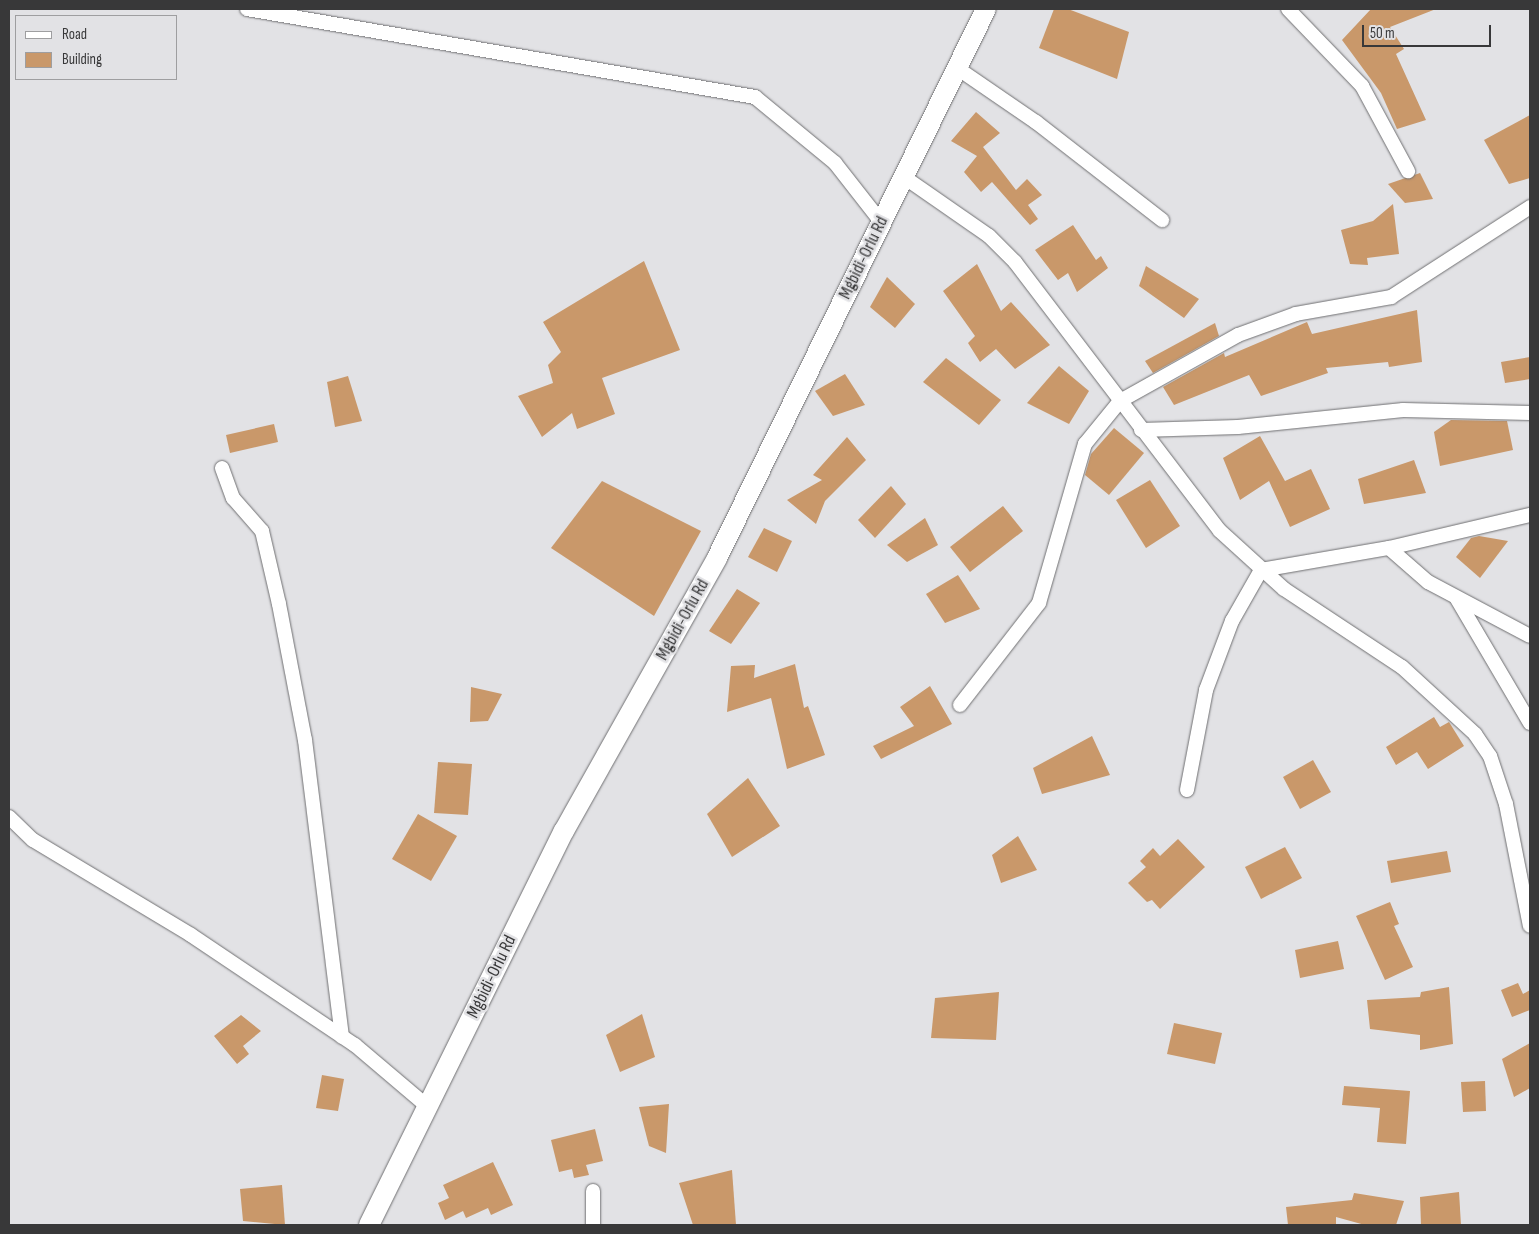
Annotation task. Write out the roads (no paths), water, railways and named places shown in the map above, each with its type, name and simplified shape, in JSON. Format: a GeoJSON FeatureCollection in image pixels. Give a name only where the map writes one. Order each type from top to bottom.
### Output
{"type":"FeatureCollection","features":[{"type":"Feature","properties":{"kind":"main road","name":"Mgbidi-Orlu Rd"},"geometry":{"type":"LineString","coordinates":[[369,1225],[564,831],[717,558],[986,9]]}},
{"type":"Feature","properties":{"kind":"street"},"geometry":{"type":"LineString","coordinates":[[247,9],[755,97],[835,163],[882,223]]}},
{"type":"Feature","properties":{"kind":"street"},"geometry":{"type":"LineString","coordinates":[[1288,9],[1362,86],[1408,170]]}},
{"type":"Feature","properties":{"kind":"street"},"geometry":{"type":"LineString","coordinates":[[957,68],[1036,122],[1162,220]]}},
{"type":"Feature","properties":{"kind":"street"},"geometry":{"type":"LineString","coordinates":[[904,177],[989,236],[1015,262],[1191,498],[1261,570],[1402,667],[1475,734],[1490,756],[1506,804],[1530,926]]}},
{"type":"Feature","properties":{"kind":"street"},"geometry":{"type":"LineString","coordinates":[[960,705],[1039,603],[1085,444],[1120,401],[1238,335],[1296,314],[1390,297],[1530,207]]}},
{"type":"Feature","properties":{"kind":"street"},"geometry":{"type":"LineString","coordinates":[[1141,430],[1238,427],[1403,410],[1530,413]]}},
{"type":"Feature","properties":{"kind":"street"},"geometry":{"type":"LineString","coordinates":[[222,468],[233,498],[262,531],[280,604],[305,740],[342,1037]]}},
{"type":"Feature","properties":{"kind":"street"},"geometry":{"type":"LineString","coordinates":[[1261,570],[1389,548],[1530,515]]}},
{"type":"Feature","properties":{"kind":"street"},"geometry":{"type":"LineString","coordinates":[[1389,548],[1428,582],[1530,636]]}},
{"type":"Feature","properties":{"kind":"street"},"geometry":{"type":"LineString","coordinates":[[1187,790],[1206,690],[1232,621],[1261,570]]}},
{"type":"Feature","properties":{"kind":"street"},"geometry":{"type":"LineString","coordinates":[[1458,599],[1530,723]]}},
{"type":"Feature","properties":{"kind":"street"},"geometry":{"type":"LineString","coordinates":[[9,818],[33,840],[190,935],[342,1037],[428,1107]]}},
{"type":"Feature","properties":{"kind":"street"},"geometry":{"type":"LineString","coordinates":[[593,1192],[593,1225]]}}]}
